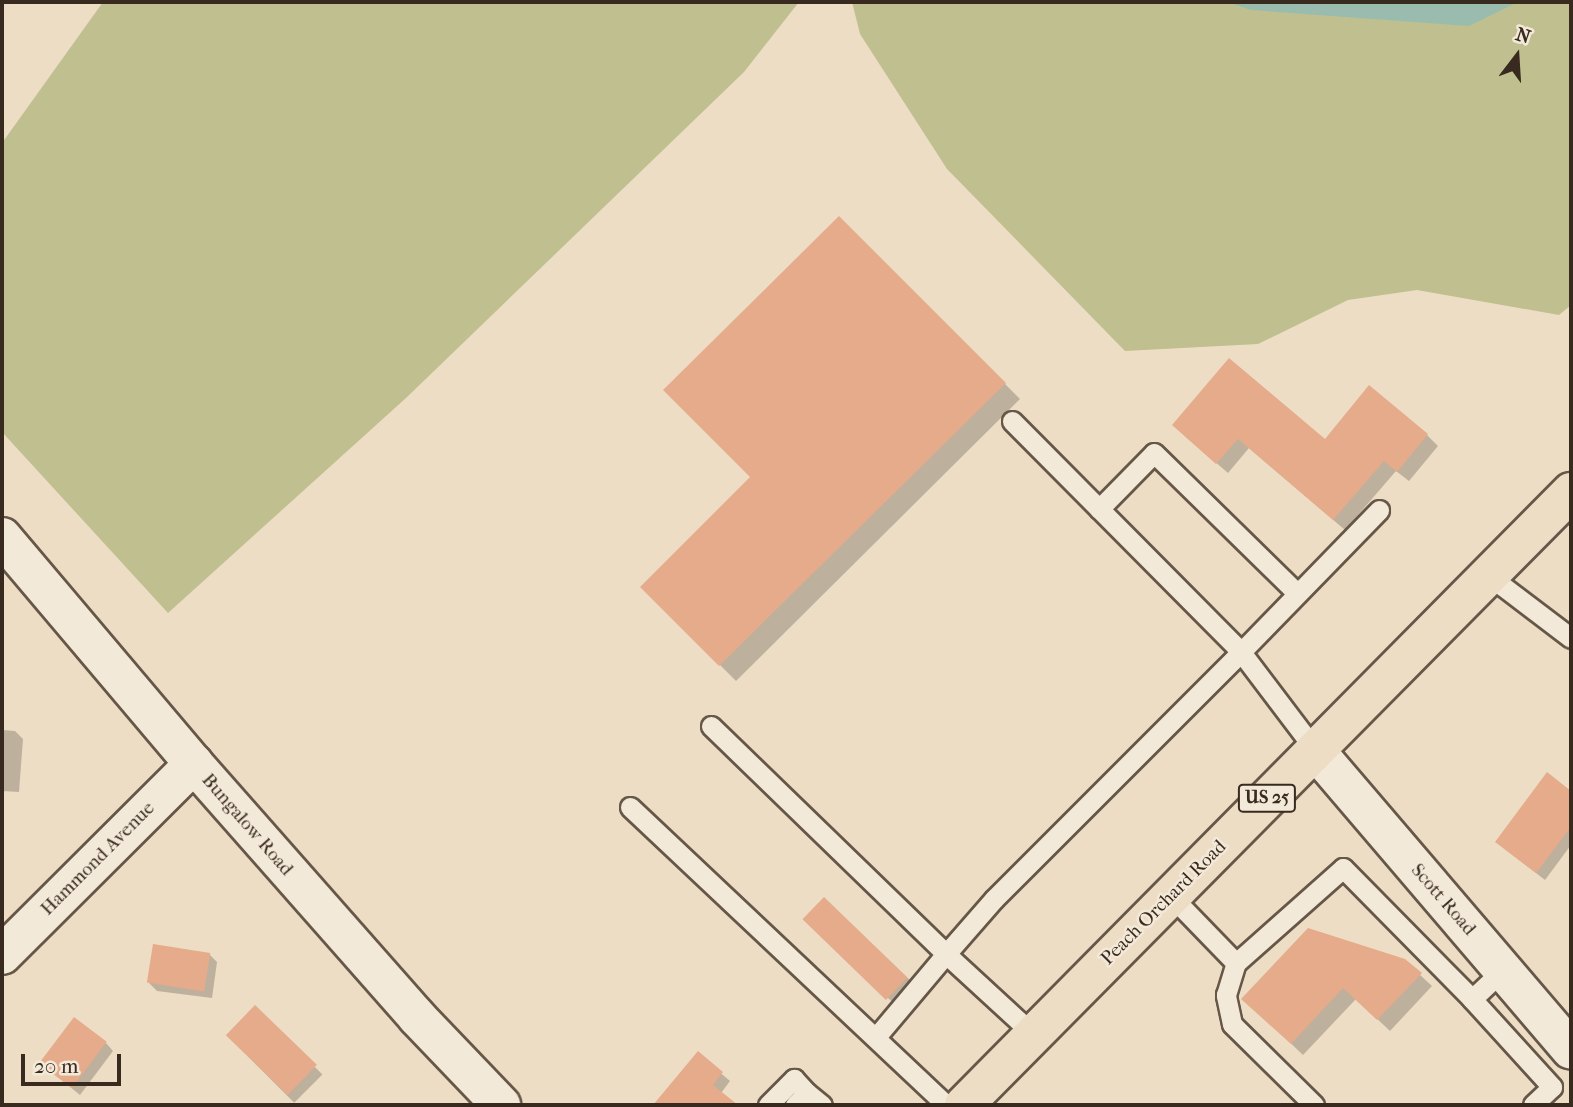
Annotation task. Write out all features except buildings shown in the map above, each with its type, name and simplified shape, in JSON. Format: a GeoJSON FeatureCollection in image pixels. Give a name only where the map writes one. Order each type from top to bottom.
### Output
{"type":"FeatureCollection","features":[{"type":"Feature","properties":{"kind":"main road","name":"Peach Orchard Road"},"geometry":{"type":"LineString","coordinates":[[964,1105],[1571,492]]}},
{"type":"Feature","properties":{"kind":"street","name":"Bungalow Road"},"geometry":{"type":"LineString","coordinates":[[2,537],[194,764],[417,1017],[501,1105]]}},
{"type":"Feature","properties":{"kind":"street","name":"Scott Road"},"geometry":{"type":"LineString","coordinates":[[1315,750],[1571,1050]]}},
{"type":"Feature","properties":{"kind":"street","name":"Hammond Avenue"},"geometry":{"type":"LineString","coordinates":[[2,955],[194,764]]}},
{"type":"Feature","properties":{"kind":"lane"},"geometry":{"type":"LineString","coordinates":[[1012,421],[1241,652],[1315,750]]}},
{"type":"Feature","properties":{"kind":"lane"},"geometry":{"type":"LineString","coordinates":[[1099,509],[1154,453],[1297,593]]}},
{"type":"Feature","properties":{"kind":"lane"},"geometry":{"type":"LineString","coordinates":[[876,1037],[994,899],[1380,510]]}},
{"type":"Feature","properties":{"kind":"lane"},"geometry":{"type":"LineString","coordinates":[[1488,575],[1571,638]]}},
{"type":"Feature","properties":{"kind":"lane"},"geometry":{"type":"LineString","coordinates":[[711,726],[946,954],[1034,1034]]}},
{"type":"Feature","properties":{"kind":"lane"},"geometry":{"type":"LineString","coordinates":[[630,807],[946,1105]]}},
{"type":"Feature","properties":{"kind":"lane"},"geometry":{"type":"LineString","coordinates":[[1314,1105],[1233,1024],[1226,995],[1236,963],[1343,868],[1472,999],[1552,1087],[1533,1105]]}},
{"type":"Feature","properties":{"kind":"lane"},"geometry":{"type":"LineString","coordinates":[[1171,895],[1236,963]]}},
{"type":"Feature","properties":{"kind":"lane"},"geometry":{"type":"LineString","coordinates":[[1472,999],[1503,970]]}},
{"type":"Feature","properties":{"kind":"lane"},"geometry":{"type":"LineString","coordinates":[[768,1105],[794,1079],[808,1101]]}},
{"type":"Feature","properties":{"kind":"shaded area"},"geometry":{"type":"Polygon","coordinates":[[[103,2],[799,2],[744,72],[406,398],[168,613],[2,432],[2,143],[103,2]]]}},
{"type":"Feature","properties":{"kind":"shaded area"},"geometry":{"type":"Polygon","coordinates":[[[852,2],[1571,2],[1571,305],[1559,315],[1417,290],[1348,300],[1258,344],[1125,351],[947,169],[860,34],[852,2]]]}},
{"type":"Feature","properties":{"kind":"shaded area"},"geometry":{"type":"Polygon","coordinates":[[[1227,2],[1518,2],[1469,26],[1251,10],[1227,2]]]}}]}
